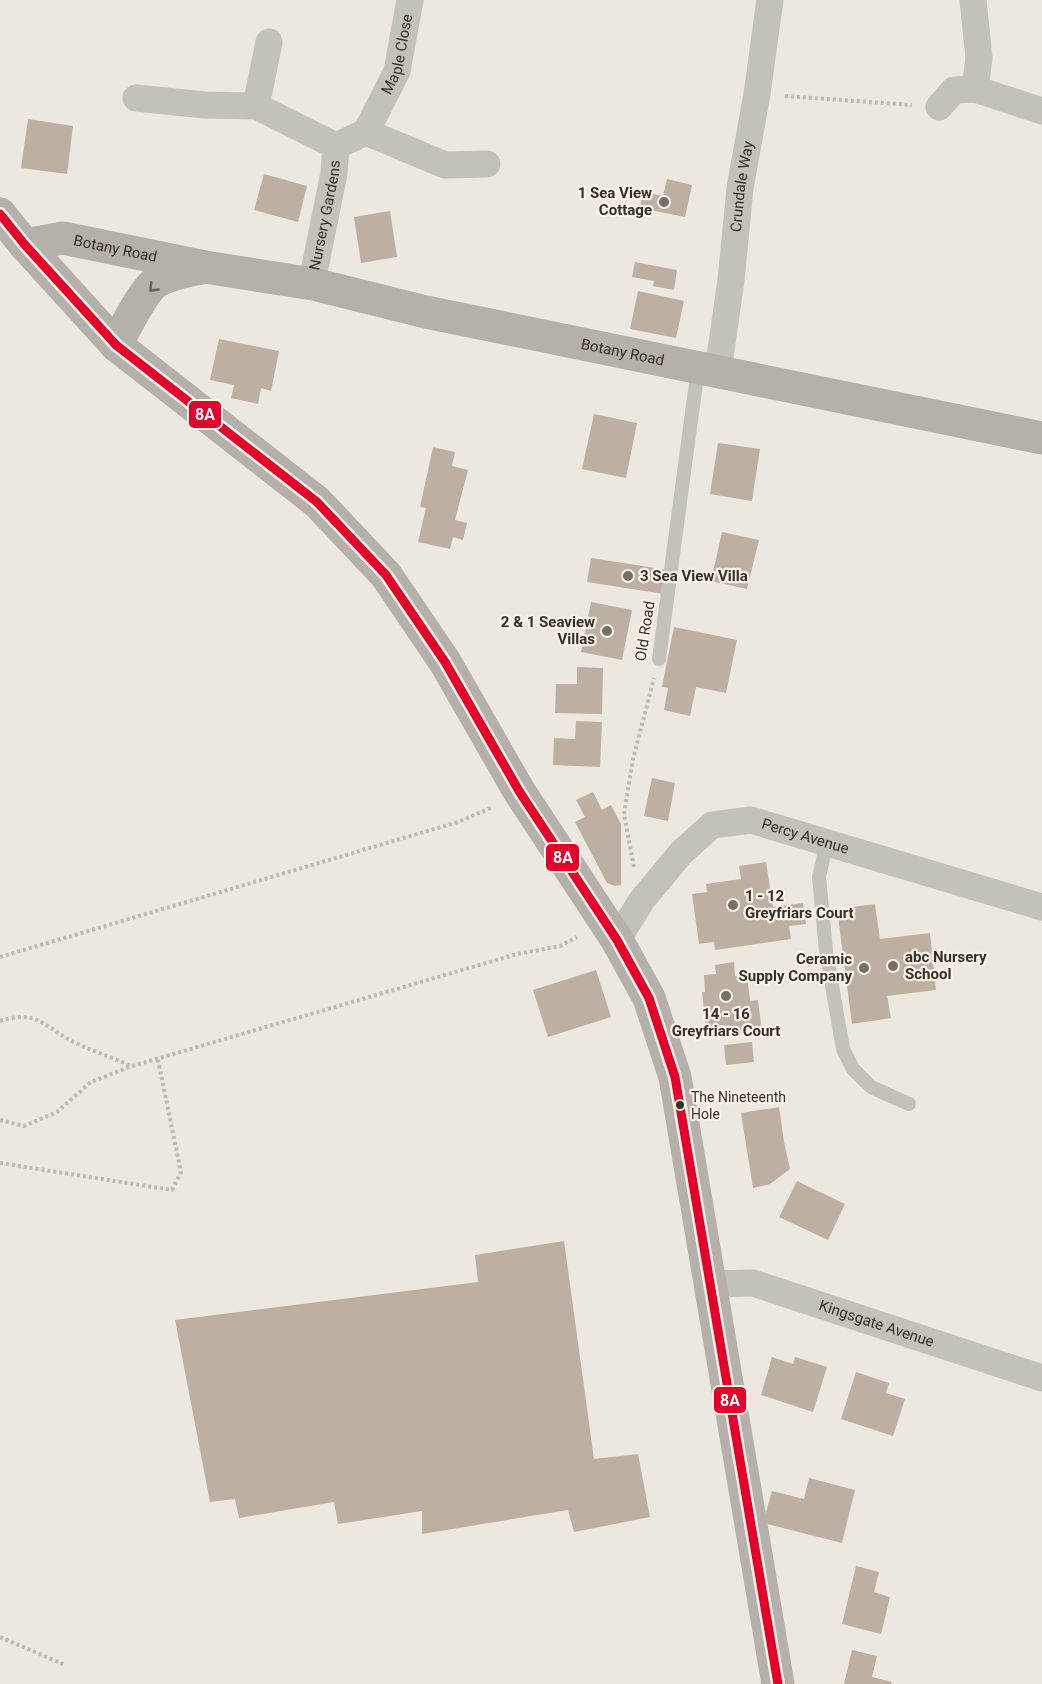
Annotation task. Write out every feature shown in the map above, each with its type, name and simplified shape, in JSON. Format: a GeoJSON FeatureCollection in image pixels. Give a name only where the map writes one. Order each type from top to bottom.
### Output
{"type":"FeatureCollection","features":[{"type":"Feature","properties":{"kind":"main road"},"geometry":{"type":"LineString","coordinates":[[0,214],[25,245],[116,345],[317,502],[386,574],[445,662],[519,791],[599,911],[649,998],[675,1077],[778,1684]]}},
{"type":"Feature","properties":{"kind":"main road","name":"Botany Road"},"geometry":{"type":"LineString","coordinates":[[25,245],[63,238],[206,267],[313,284],[426,312],[1042,438]]}},
{"type":"Feature","properties":{"kind":"main road","name":"Botany Road"},"geometry":{"type":"LineString","coordinates":[[116,345],[136,308],[155,283],[181,272],[206,267]]}},
{"type":"Feature","properties":{"kind":"street","name":"Maple Close"},"geometry":{"type":"LineString","coordinates":[[366,132],[397,71],[410,0]]}},
{"type":"Feature","properties":{"kind":"street","name":"Crundale Way"},"geometry":{"type":"LineString","coordinates":[[709,370],[720,357],[731,280],[740,188],[757,94],[770,0]]}},
{"type":"Feature","properties":{"kind":"street"},"geometry":{"type":"LineString","coordinates":[[973,0],[979,58],[975,89]]}},
{"type":"Feature","properties":{"kind":"street"},"geometry":{"type":"LineString","coordinates":[[256,106],[269,42]]}},
{"type":"Feature","properties":{"kind":"street"},"geometry":{"type":"LineString","coordinates":[[939,107],[954,90],[975,89],[1042,111]]}},
{"type":"Feature","properties":{"kind":"street","name":"Nursery Gardens"},"geometry":{"type":"LineString","coordinates":[[136,98],[205,105],[256,106],[336,146]]}},
{"type":"Feature","properties":{"kind":"street"},"geometry":{"type":"LineString","coordinates":[[366,132],[445,165],[487,164]]}},
{"type":"Feature","properties":{"kind":"street","name":"Nursery Gardens"},"geometry":{"type":"LineString","coordinates":[[336,146],[366,132]]}},
{"type":"Feature","properties":{"kind":"street","name":"Nursery Gardens"},"geometry":{"type":"LineString","coordinates":[[313,284],[334,173],[336,146]]}},
{"type":"Feature","properties":{"kind":"street","name":"Percy Avenue"},"geometry":{"type":"LineString","coordinates":[[617,940],[642,900],[681,853],[712,825],[751,820],[1042,907]]}},
{"type":"Feature","properties":{"kind":"street","name":"Kingsgate Avenue"},"geometry":{"type":"LineString","coordinates":[[709,1284],[753,1283],[1042,1378]]}},
{"type":"Feature","properties":{"kind":"lane","name":"Old Road"},"geometry":{"type":"LineString","coordinates":[[659,659],[696,383],[709,370]]}},
{"type":"Feature","properties":{"kind":"lane"},"geometry":{"type":"LineString","coordinates":[[827,842],[819,877],[826,951],[843,1049],[853,1069],[871,1087],[909,1104]]}},
{"type":"Feature","properties":{"kind":"path"},"geometry":{"type":"LineString","coordinates":[[757,94],[939,107]]}},
{"type":"Feature","properties":{"kind":"path","name":"Old Road"},"geometry":{"type":"LineString","coordinates":[[642,900],[631,857],[624,814],[633,759],[659,659]]}},
{"type":"Feature","properties":{"kind":"path"},"geometry":{"type":"LineString","coordinates":[[0,957],[458,822],[494,806],[519,791]]}},
{"type":"Feature","properties":{"kind":"path"},"geometry":{"type":"LineString","coordinates":[[0,1120],[24,1126],[57,1112],[91,1082],[132,1066],[517,954],[560,946],[582,934],[599,911]]}},
{"type":"Feature","properties":{"kind":"path"},"geometry":{"type":"LineString","coordinates":[[0,1021],[15,1016],[38,1019],[76,1043],[132,1066]]}},
{"type":"Feature","properties":{"kind":"path"},"geometry":{"type":"LineString","coordinates":[[0,1162],[172,1190],[181,1172],[158,1060]]}},
{"type":"Feature","properties":{"kind":"path"},"geometry":{"type":"LineString","coordinates":[[0,1637],[65,1665]]}},
{"type":"Feature","properties":{"kind":"building"},"geometry":{"type":"Polygon","coordinates":[[[28,119],[73,126],[67,174],[21,168],[28,119]]]}},
{"type":"Feature","properties":{"kind":"building"},"geometry":{"type":"Polygon","coordinates":[[[264,174],[307,186],[298,222],[254,210],[264,174]]]}},
{"type":"Feature","properties":{"kind":"building","name":"1 Sea View Cottage"},"geometry":{"type":"Polygon","coordinates":[[[667,179],[692,185],[685,217],[640,208],[643,192],[663,196],[667,179]]]}},
{"type":"Feature","properties":{"kind":"building"},"geometry":{"type":"Polygon","coordinates":[[[390,211],[397,257],[361,263],[354,217],[390,211]]]}},
{"type":"Feature","properties":{"kind":"building"},"geometry":{"type":"Polygon","coordinates":[[[635,262],[677,270],[674,290],[653,286],[654,281],[632,277],[635,262]]]}},
{"type":"Feature","properties":{"kind":"building"},"geometry":{"type":"Polygon","coordinates":[[[638,291],[684,301],[676,338],[630,329],[638,291]]]}},
{"type":"Feature","properties":{"kind":"building"},"geometry":{"type":"Polygon","coordinates":[[[219,339],[279,351],[271,391],[261,388],[258,404],[231,398],[234,385],[210,380],[219,339]]]}},
{"type":"Feature","properties":{"kind":"building"},"geometry":{"type":"Polygon","coordinates":[[[594,414],[637,423],[626,478],[582,469],[594,414]]]}},
{"type":"Feature","properties":{"kind":"building"},"geometry":{"type":"Polygon","coordinates":[[[718,443],[760,449],[752,501],[710,494],[718,443]]]}},
{"type":"Feature","properties":{"kind":"building"},"geometry":{"type":"Polygon","coordinates":[[[433,447],[455,452],[452,466],[468,470],[455,520],[467,523],[463,540],[453,537],[450,549],[418,542],[426,508],[420,507],[433,447]]]}},
{"type":"Feature","properties":{"kind":"building"},"geometry":{"type":"Polygon","coordinates":[[[722,532],[759,540],[747,589],[711,581],[722,532]]]}},
{"type":"Feature","properties":{"kind":"building","name":"3 Sea View Villa"},"geometry":{"type":"Polygon","coordinates":[[[591,558],[668,570],[664,594],[587,582],[591,558]]]}},
{"type":"Feature","properties":{"kind":"building","name":"2 & 1 Seaview Villas"},"geometry":{"type":"Polygon","coordinates":[[[591,602],[632,610],[622,660],[581,652],[591,602]]]}},
{"type":"Feature","properties":{"kind":"building"},"geometry":{"type":"Polygon","coordinates":[[[674,627],[737,640],[726,693],[696,687],[690,716],[664,710],[668,688],[662,687],[674,627]]]}},
{"type":"Feature","properties":{"kind":"building"},"geometry":{"type":"Polygon","coordinates":[[[577,667],[603,668],[602,714],[555,713],[556,684],[577,684],[577,667]]]}},
{"type":"Feature","properties":{"kind":"building"},"geometry":{"type":"Polygon","coordinates":[[[576,721],[602,722],[600,767],[553,765],[554,738],[575,739],[576,721]]]}},
{"type":"Feature","properties":{"kind":"building"},"geometry":{"type":"Polygon","coordinates":[[[652,778],[675,783],[668,821],[644,816],[652,778]]]}},
{"type":"Feature","properties":{"kind":"building"},"geometry":{"type":"Polygon","coordinates":[[[593,792],[602,810],[611,805],[621,824],[621,885],[615,886],[607,883],[575,822],[585,817],[576,800],[593,792]]]}},
{"type":"Feature","properties":{"kind":"building","name":"1 - 12 Greyfriars Court"},"geometry":{"type":"Polygon","coordinates":[[[766,862],[773,907],[803,903],[806,924],[789,926],[791,939],[715,950],[714,942],[699,944],[692,894],[707,892],[706,884],[741,879],[739,866],[766,862]]]}},
{"type":"Feature","properties":{"kind":"building","name":"Ceramic Supply Company"},"geometry":{"type":"Polygon","coordinates":[[[875,904],[880,939],[930,933],[936,990],[887,996],[891,1018],[852,1024],[837,909],[875,904]]]}},
{"type":"Feature","properties":{"kind":"building","name":"14 - 16 Greyfriars Court"},"geometry":{"type":"Polygon","coordinates":[[[734,962],[735,976],[747,975],[750,1001],[758,1000],[762,1032],[726,1036],[725,1025],[706,1027],[702,992],[705,992],[704,975],[716,974],[715,965],[734,962]]]}},
{"type":"Feature","properties":{"kind":"building"},"geometry":{"type":"Polygon","coordinates":[[[596,970],[611,1017],[548,1037],[533,990],[596,970]]]}},
{"type":"Feature","properties":{"kind":"building"},"geometry":{"type":"Polygon","coordinates":[[[752,1042],[754,1062],[726,1065],[724,1045],[752,1042]]]}},
{"type":"Feature","properties":{"kind":"building"},"geometry":{"type":"Polygon","coordinates":[[[779,1107],[790,1169],[770,1184],[753,1188],[741,1113],[779,1107]]]}},
{"type":"Feature","properties":{"kind":"building"},"geometry":{"type":"Polygon","coordinates":[[[797,1181],[845,1204],[828,1240],[779,1217],[797,1181]]]}},
{"type":"Feature","properties":{"kind":"building"},"geometry":{"type":"Polygon","coordinates":[[[564,1241],[594,1459],[638,1454],[650,1517],[574,1532],[568,1510],[422,1534],[422,1511],[338,1524],[334,1502],[239,1518],[235,1499],[210,1502],[175,1320],[478,1282],[475,1255],[564,1241]]]}},
{"type":"Feature","properties":{"kind":"building"},"geometry":{"type":"Polygon","coordinates":[[[772,1357],[793,1364],[795,1357],[827,1367],[813,1412],[761,1395],[772,1357]]]}},
{"type":"Feature","properties":{"kind":"building"},"geometry":{"type":"Polygon","coordinates":[[[856,1372],[889,1383],[886,1393],[905,1399],[893,1436],[841,1419],[856,1372]]]}},
{"type":"Feature","properties":{"kind":"building"},"geometry":{"type":"Polygon","coordinates":[[[809,1478],[855,1490],[842,1543],[763,1523],[772,1491],[804,1499],[809,1478]]]}},
{"type":"Feature","properties":{"kind":"building"},"geometry":{"type":"Polygon","coordinates":[[[856,1566],[879,1572],[874,1592],[890,1597],[881,1634],[842,1624],[856,1566]]]}},
{"type":"Feature","properties":{"kind":"building"},"geometry":{"type":"Polygon","coordinates":[[[852,1650],[877,1656],[872,1677],[892,1682],[891,1684],[844,1684],[852,1650]]]}},
{"type":"Feature","properties":{"kind":"transit line","name":"8A"},"geometry":{"type":"LineString","coordinates":[[0,214],[25,245],[116,345],[317,502],[386,575],[445,662],[519,791],[617,940],[649,998],[675,1077],[778,1684]]}},
{"type":"Feature","properties":{"kind":"place","name":"1 Sea View Cottage"},"geometry":{"type":"Point","coordinates":[664,202]}},
{"type":"Feature","properties":{"kind":"place","name":"3 Sea View Villa"},"geometry":{"type":"Point","coordinates":[628,576]}},
{"type":"Feature","properties":{"kind":"place","name":"2 & 1 Seaview Villas"},"geometry":{"type":"Point","coordinates":[607,631]}},
{"type":"Feature","properties":{"kind":"place","name":"1 - 12 Greyfriars Court"},"geometry":{"type":"Point","coordinates":[733,905]}},
{"type":"Feature","properties":{"kind":"place","name":"abc Nursery School"},"geometry":{"type":"Point","coordinates":[893,966]}},
{"type":"Feature","properties":{"kind":"place","name":"Ceramic Supply Company"},"geometry":{"type":"Point","coordinates":[864,968]}},
{"type":"Feature","properties":{"kind":"place","name":"14 - 16 Greyfriars Court"},"geometry":{"type":"Point","coordinates":[726,996]}},
{"type":"Feature","properties":{"kind":"place","name":"The Nineteenth Hole"},"geometry":{"type":"Point","coordinates":[680,1105]}}]}
